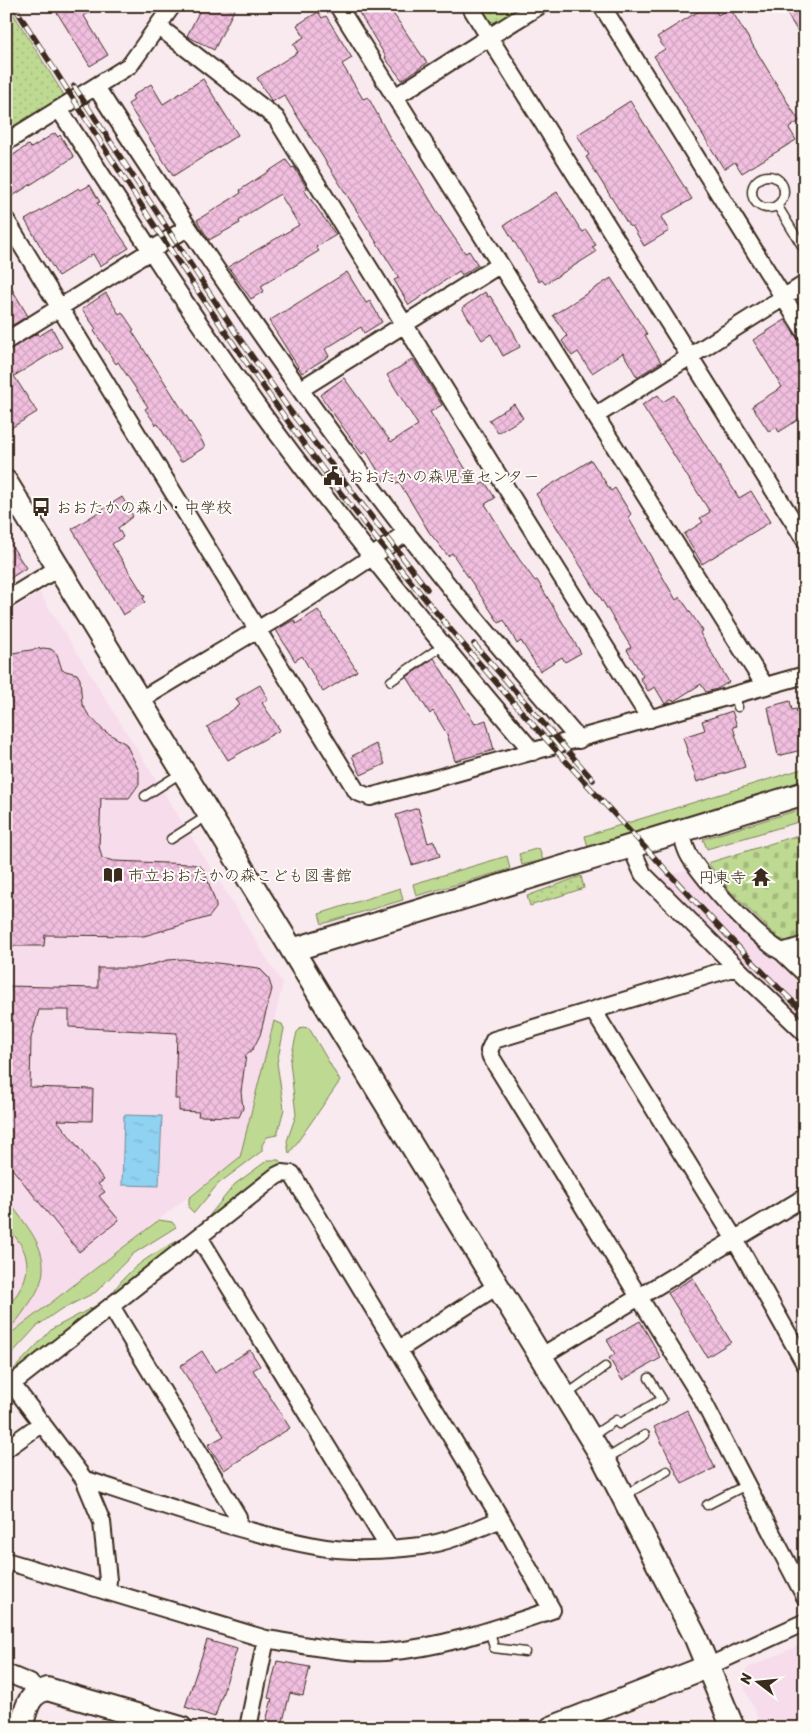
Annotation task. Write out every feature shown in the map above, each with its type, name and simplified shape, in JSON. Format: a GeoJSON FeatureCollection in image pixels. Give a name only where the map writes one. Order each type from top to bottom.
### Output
{"type":"FeatureCollection","features":[{"type":"Feature","properties":{"kind":"street"},"geometry":{"type":"LineString","coordinates":[[6,142],[96,88],[130,64],[172,6]]}},
{"type":"Feature","properties":{"kind":"street"},"geometry":{"type":"LineString","coordinates":[[338,6],[765,686]]}},
{"type":"Feature","properties":{"kind":"street"},"geometry":{"type":"LineString","coordinates":[[470,6],[805,540]]}},
{"type":"Feature","properties":{"kind":"street"},"geometry":{"type":"LineString","coordinates":[[395,97],[539,6]]}},
{"type":"Feature","properties":{"kind":"street"},"geometry":{"type":"LineString","coordinates":[[602,6],[805,332]]}},
{"type":"Feature","properties":{"kind":"street"},"geometry":{"type":"LineString","coordinates":[[158,26],[276,118],[650,718]]}},
{"type":"Feature","properties":{"kind":"street"},"geometry":{"type":"LineString","coordinates":[[96,88],[187,228],[301,389],[456,595],[579,740]]}},
{"type":"Feature","properties":{"kind":"street"},"geometry":{"type":"LineString","coordinates":[[59,109],[150,250],[290,451],[442,646],[533,752]]}},
{"type":"Feature","properties":{"kind":"street"},"geometry":{"type":"LineString","coordinates":[[6,220],[357,792],[363,796],[370,797],[579,740],[650,718],[736,701],[765,686],[805,675]]}},
{"type":"Feature","properties":{"kind":"street"},"geometry":{"type":"LineString","coordinates":[[6,340],[187,228]]}},
{"type":"Feature","properties":{"kind":"street"},"geometry":{"type":"LineString","coordinates":[[301,389],[499,265]]}},
{"type":"Feature","properties":{"kind":"street"},"geometry":{"type":"LineString","coordinates":[[595,416],[805,284]]}},
{"type":"Feature","properties":{"kind":"street"},"geometry":{"type":"LineString","coordinates":[[6,482],[604,1460],[709,1666],[733,1728]]}},
{"type":"Feature","properties":{"kind":"street"},"geometry":{"type":"LineString","coordinates":[[139,701],[258,630],[372,558],[407,532]]}},
{"type":"Feature","properties":{"kind":"street"},"geometry":{"type":"LineString","coordinates":[[6,600],[58,568]]}},
{"type":"Feature","properties":{"kind":"street"},"geometry":{"type":"LineString","coordinates":[[292,950],[805,793]]}},
{"type":"Feature","properties":{"kind":"street"},"geometry":{"type":"LineString","coordinates":[[681,831],[688,855],[717,890],[769,945],[782,952],[805,974]]}},
{"type":"Feature","properties":{"kind":"street"},"geometry":{"type":"LineString","coordinates":[[631,847],[643,874],[805,1033]]}},
{"type":"Feature","properties":{"kind":"street"},"geometry":{"type":"LineString","coordinates":[[782,952],[805,945]]}},
{"type":"Feature","properties":{"kind":"street"},"geometry":{"type":"LineString","coordinates":[[736,967],[500,1036],[494,1040],[489,1051],[702,1398],[805,1597]]}},
{"type":"Feature","properties":{"kind":"street"},"geometry":{"type":"LineString","coordinates":[[593,1010],[734,1238],[805,1364]]}},
{"type":"Feature","properties":{"kind":"street"},"geometry":{"type":"LineString","coordinates":[[6,1561],[266,1639],[338,1650],[384,1652],[427,1647],[490,1631],[552,1610],[501,1519],[292,1174],[282,1173],[276,1176],[12,1384],[84,1479],[102,1522],[108,1580],[107,1591]]}},
{"type":"Feature","properties":{"kind":"street"},"geometry":{"type":"LineString","coordinates":[[540,1357],[734,1238],[805,1197]]}},
{"type":"Feature","properties":{"kind":"street"},"geometry":{"type":"LineString","coordinates":[[199,1237],[389,1548]]}},
{"type":"Feature","properties":{"kind":"street"},"geometry":{"type":"LineString","coordinates":[[398,1350],[497,1286]]}},
{"type":"Feature","properties":{"kind":"street"},"geometry":{"type":"LineString","coordinates":[[111,1306],[238,1517],[236,1526]]}},
{"type":"Feature","properties":{"kind":"street"},"geometry":{"type":"LineString","coordinates":[[6,1449],[42,1423]]}},
{"type":"Feature","properties":{"kind":"street"},"geometry":{"type":"LineString","coordinates":[[84,1479],[236,1526],[316,1547],[364,1550],[422,1546],[453,1538],[501,1519]]}},
{"type":"Feature","properties":{"kind":"street"},"geometry":{"type":"LineString","coordinates":[[551,1728],[586,1722],[805,1622]]}},
{"type":"Feature","properties":{"kind":"street"},"geometry":{"type":"LineString","coordinates":[[248,1728],[266,1639]]}},
{"type":"Feature","properties":{"kind":"street"},"geometry":{"type":"LineString","coordinates":[[6,1674],[30,1683],[37,1692]]}},
{"type":"Feature","properties":{"kind":"street"},"geometry":{"type":"LineString","coordinates":[[21,1728],[30,1698],[37,1692],[47,1689],[181,1728]]}},
{"type":"Feature","properties":{"kind":"lane"},"geometry":{"type":"LineString","coordinates":[[771,177],[780,182],[784,192],[777,205],[767,208],[758,205],[752,190],[756,181],[771,177]]}},
{"type":"Feature","properties":{"kind":"lane"},"geometry":{"type":"LineString","coordinates":[[777,205],[805,251]]}},
{"type":"Feature","properties":{"kind":"lane"},"geometry":{"type":"LineString","coordinates":[[391,681],[442,646]]}},
{"type":"Feature","properties":{"kind":"lane"},"geometry":{"type":"LineString","coordinates":[[145,796],[183,772]]}},
{"type":"Feature","properties":{"kind":"lane"},"geometry":{"type":"LineString","coordinates":[[171,839],[209,815]]}},
{"type":"Feature","properties":{"kind":"lane"},"geometry":{"type":"LineString","coordinates":[[565,1396],[605,1367]]}},
{"type":"Feature","properties":{"kind":"lane"},"geometry":{"type":"LineString","coordinates":[[590,1437],[616,1420],[619,1424],[662,1398],[649,1378]]}},
{"type":"Feature","properties":{"kind":"lane"},"geometry":{"type":"LineString","coordinates":[[604,1460],[645,1435]]}},
{"type":"Feature","properties":{"kind":"lane"},"geometry":{"type":"LineString","coordinates":[[623,1496],[667,1471]]}},
{"type":"Feature","properties":{"kind":"lane"},"geometry":{"type":"LineString","coordinates":[[707,1505],[748,1484]]}},
{"type":"Feature","properties":{"kind":"lane"},"geometry":{"type":"LineString","coordinates":[[490,1631],[494,1648],[525,1652]]}},
{"type":"Feature","properties":{"kind":"shaded area"},"geometry":{"type":"Polygon","coordinates":[[[40,593],[283,984],[240,1157],[6,1337],[6,613],[40,593]]]}},
{"type":"Feature","properties":{"kind":"shaded area"},"geometry":{"type":"Polygon","coordinates":[[[690,869],[717,903],[805,989],[805,1024],[656,879],[690,869]]]}},
{"type":"Feature","properties":{"kind":"shaded area"},"geometry":{"type":"Polygon","coordinates":[[[805,1643],[805,1728],[762,1728],[742,1682],[747,1668],[805,1643]]]}},
{"type":"Feature","properties":{"kind":"green space"},"geometry":{"type":"Polygon","coordinates":[[[478,6],[524,6],[497,23],[487,20],[478,6]]]}},
{"type":"Feature","properties":{"kind":"green space"},"geometry":{"type":"Polygon","coordinates":[[[11,10],[64,95],[6,132],[6,13],[11,10]]]}},
{"type":"Feature","properties":{"kind":"green space"},"geometry":{"type":"Polygon","coordinates":[[[805,768],[805,781],[588,847],[585,836],[805,768]]]}},
{"type":"Feature","properties":{"kind":"green space"},"geometry":{"type":"Polygon","coordinates":[[[805,808],[805,820],[707,849],[703,839],[805,808]]]}},
{"type":"Feature","properties":{"kind":"green space","name":"円東寺"},"geometry":{"type":"Polygon","coordinates":[[[805,833],[805,937],[788,942],[778,938],[729,890],[708,863],[805,833]]]}},
{"type":"Feature","properties":{"kind":"green space"},"geometry":{"type":"Polygon","coordinates":[[[539,848],[543,860],[522,865],[519,854],[539,848]]]}},
{"type":"Feature","properties":{"kind":"green space"},"geometry":{"type":"Polygon","coordinates":[[[507,856],[510,869],[416,896],[413,884],[507,856]]]}},
{"type":"Feature","properties":{"kind":"green space"},"geometry":{"type":"Polygon","coordinates":[[[581,876],[584,888],[530,906],[527,896],[581,876]]]}},
{"type":"Feature","properties":{"kind":"green space"},"geometry":{"type":"Polygon","coordinates":[[[400,888],[403,900],[322,924],[319,914],[400,888]]]}},
{"type":"Feature","properties":{"kind":"green space"},"geometry":{"type":"Polygon","coordinates":[[[274,1021],[282,1024],[284,1029],[277,1063],[284,1109],[277,1135],[267,1137],[262,1145],[262,1151],[218,1184],[194,1213],[189,1208],[189,1198],[240,1157],[274,1021]]]}},
{"type":"Feature","properties":{"kind":"green space"},"geometry":{"type":"Polygon","coordinates":[[[302,1027],[309,1028],[340,1081],[289,1154],[287,1141],[296,1115],[290,1062],[297,1032],[302,1027]]]}},
{"type":"Feature","properties":{"kind":"green space"},"geometry":{"type":"Polygon","coordinates":[[[268,1160],[279,1160],[281,1163],[204,1222],[235,1184],[268,1160]]]}},
{"type":"Feature","properties":{"kind":"green space"},"geometry":{"type":"Polygon","coordinates":[[[6,1198],[25,1223],[39,1248],[43,1261],[43,1274],[38,1289],[29,1304],[19,1318],[6,1329],[6,1308],[17,1294],[25,1279],[27,1262],[21,1245],[6,1222],[6,1198]]]}},
{"type":"Feature","properties":{"kind":"green space"},"geometry":{"type":"Polygon","coordinates":[[[159,1220],[172,1222],[176,1227],[133,1254],[96,1292],[58,1311],[37,1326],[6,1360],[6,1337],[159,1220]]]}},
{"type":"Feature","properties":{"kind":"green space"},"geometry":{"type":"Polygon","coordinates":[[[188,1236],[111,1295],[135,1267],[166,1247],[188,1236]]]}},
{"type":"Feature","properties":{"kind":"green space"},"geometry":{"type":"Polygon","coordinates":[[[99,1305],[13,1374],[12,1371],[52,1329],[99,1305]]]}},
{"type":"Feature","properties":{"kind":"water"},"geometry":{"type":"Polygon","coordinates":[[[124,1115],[162,1116],[159,1186],[122,1185],[124,1115]]]}},
{"type":"Feature","properties":{"kind":"building"},"geometry":{"type":"Polygon","coordinates":[[[53,6],[100,6],[84,16],[108,55],[90,66],[53,6]]]}},
{"type":"Feature","properties":{"kind":"building"},"geometry":{"type":"Polygon","coordinates":[[[202,6],[236,6],[214,50],[187,36],[202,6]]]}},
{"type":"Feature","properties":{"kind":"building"},"geometry":{"type":"Polygon","coordinates":[[[355,6],[388,6],[427,63],[402,80],[385,58],[355,6]]]}},
{"type":"Feature","properties":{"kind":"building"},"geometry":{"type":"Polygon","coordinates":[[[707,6],[713,6],[718,15],[730,8],[799,121],[789,128],[796,140],[742,173],[735,162],[724,169],[654,56],[665,49],[657,37],[707,6]]]}},
{"type":"Feature","properties":{"kind":"building"},"geometry":{"type":"Polygon","coordinates":[[[782,6],[805,6],[805,43],[782,6]]]}},
{"type":"Feature","properties":{"kind":"building"},"geometry":{"type":"Polygon","coordinates":[[[318,12],[322,18],[326,16],[352,58],[342,64],[363,99],[368,97],[391,140],[406,160],[444,223],[465,253],[469,251],[478,265],[462,275],[459,271],[409,305],[394,280],[399,278],[284,95],[272,102],[257,78],[298,52],[293,44],[304,37],[297,25],[318,12]]]}},
{"type":"Feature","properties":{"kind":"building"},"geometry":{"type":"Polygon","coordinates":[[[203,79],[238,135],[173,176],[128,104],[134,100],[132,96],[151,84],[163,104],[203,79]]]}},
{"type":"Feature","properties":{"kind":"building"},"geometry":{"type":"Polygon","coordinates":[[[630,101],[692,199],[661,217],[669,231],[644,246],[633,227],[629,226],[586,157],[589,155],[577,135],[630,101]]]}},
{"type":"Feature","properties":{"kind":"building"},"geometry":{"type":"Polygon","coordinates":[[[55,133],[58,137],[60,135],[74,157],[11,197],[6,188],[6,160],[28,145],[31,148],[55,133]]]}},
{"type":"Feature","properties":{"kind":"building"},"geometry":{"type":"Polygon","coordinates":[[[286,160],[292,168],[294,167],[307,188],[304,190],[336,235],[316,247],[319,251],[261,286],[264,291],[251,299],[228,267],[299,225],[280,194],[248,214],[239,221],[240,223],[209,240],[197,220],[241,193],[240,190],[286,160]]]}},
{"type":"Feature","properties":{"kind":"building"},"geometry":{"type":"Polygon","coordinates":[[[90,185],[100,202],[97,203],[129,248],[100,266],[93,254],[58,276],[25,220],[79,188],[81,190],[90,185]]]}},
{"type":"Feature","properties":{"kind":"building"},"geometry":{"type":"Polygon","coordinates":[[[557,192],[579,227],[583,232],[586,230],[596,245],[592,247],[596,252],[545,284],[542,280],[539,282],[504,225],[557,192]]]}},
{"type":"Feature","properties":{"kind":"building"},"geometry":{"type":"Polygon","coordinates":[[[347,272],[366,303],[370,301],[382,322],[364,333],[361,327],[325,349],[329,356],[302,373],[269,321],[347,272]]]}},
{"type":"Feature","properties":{"kind":"building"},"geometry":{"type":"Polygon","coordinates":[[[611,278],[647,334],[645,335],[661,362],[637,377],[623,353],[592,373],[578,352],[572,356],[562,341],[567,336],[553,315],[611,278]]]}},
{"type":"Feature","properties":{"kind":"building"},"geometry":{"type":"Polygon","coordinates":[[[6,279],[28,316],[6,329],[6,279]]]}},
{"type":"Feature","properties":{"kind":"building"},"geometry":{"type":"Polygon","coordinates":[[[485,292],[488,297],[490,296],[513,331],[520,347],[503,356],[491,334],[482,340],[462,308],[485,292]]]}},
{"type":"Feature","properties":{"kind":"building"},"geometry":{"type":"Polygon","coordinates":[[[106,293],[119,314],[122,312],[134,330],[132,331],[205,447],[181,462],[158,424],[156,425],[145,409],[148,407],[118,362],[116,364],[82,309],[106,293]]]}},
{"type":"Feature","properties":{"kind":"building"},"geometry":{"type":"Polygon","coordinates":[[[785,320],[805,350],[805,415],[779,432],[776,427],[769,432],[752,406],[782,387],[753,340],[785,320]]]}},
{"type":"Feature","properties":{"kind":"building"},"geometry":{"type":"Polygon","coordinates":[[[52,328],[62,347],[14,376],[37,412],[6,431],[6,351],[38,333],[39,336],[52,328]]]}},
{"type":"Feature","properties":{"kind":"building"},"geometry":{"type":"Polygon","coordinates":[[[413,359],[442,405],[430,412],[475,484],[478,482],[480,485],[485,482],[495,498],[485,504],[519,559],[535,581],[537,580],[581,653],[565,662],[562,657],[540,671],[521,641],[517,644],[504,620],[499,623],[452,553],[448,556],[429,532],[399,482],[397,484],[392,476],[384,481],[366,451],[362,454],[320,395],[344,378],[391,442],[418,425],[387,375],[413,359]]]}},
{"type":"Feature","properties":{"kind":"building"},"geometry":{"type":"Polygon","coordinates":[[[658,395],[663,402],[674,395],[739,498],[751,491],[770,522],[702,564],[684,534],[703,522],[700,518],[710,512],[642,405],[658,395]]]}},
{"type":"Feature","properties":{"kind":"building"},"geometry":{"type":"Polygon","coordinates":[[[514,404],[523,418],[498,433],[489,420],[514,404]]]}},
{"type":"Feature","properties":{"kind":"building"},"geometry":{"type":"Polygon","coordinates":[[[591,460],[611,491],[615,488],[631,514],[628,517],[676,600],[680,597],[703,631],[700,633],[729,682],[717,689],[706,692],[701,684],[674,701],[671,700],[665,704],[655,687],[648,691],[640,678],[643,676],[627,650],[631,647],[536,494],[591,460]]]}},
{"type":"Feature","properties":{"kind":"building"},"geometry":{"type":"Polygon","coordinates":[[[122,497],[133,516],[118,528],[123,537],[112,544],[145,597],[143,598],[145,602],[123,615],[72,529],[122,497]]]}},
{"type":"Feature","properties":{"kind":"building"},"geometry":{"type":"Polygon","coordinates":[[[6,537],[26,568],[6,581],[6,537]]]}},
{"type":"Feature","properties":{"kind":"building"},"geometry":{"type":"Polygon","coordinates":[[[318,610],[357,671],[323,692],[302,656],[295,661],[276,630],[294,620],[296,624],[318,610]]]}},
{"type":"Feature","properties":{"kind":"building"},"geometry":{"type":"Polygon","coordinates":[[[43,648],[51,649],[57,654],[62,670],[77,674],[80,679],[82,704],[88,714],[103,730],[126,744],[139,771],[139,784],[129,798],[101,798],[99,846],[102,858],[114,861],[200,866],[204,870],[216,904],[216,908],[209,917],[144,936],[45,935],[44,946],[11,946],[12,932],[6,932],[6,654],[43,648]]]}},
{"type":"Feature","properties":{"kind":"building"},"geometry":{"type":"Polygon","coordinates":[[[434,658],[475,724],[486,720],[494,750],[455,761],[447,734],[433,711],[430,714],[407,677],[434,658]]]}},
{"type":"Feature","properties":{"kind":"building"},"geometry":{"type":"Polygon","coordinates":[[[260,685],[267,697],[267,700],[262,703],[280,730],[228,760],[207,727],[240,705],[236,699],[260,685]]]}},
{"type":"Feature","properties":{"kind":"building"},"geometry":{"type":"Polygon","coordinates":[[[790,701],[792,710],[796,709],[805,740],[805,749],[778,756],[768,707],[790,701]]]}},
{"type":"Feature","properties":{"kind":"building"},"geometry":{"type":"Polygon","coordinates":[[[732,711],[737,726],[733,727],[745,767],[697,782],[683,737],[705,730],[702,721],[732,711]]]}},
{"type":"Feature","properties":{"kind":"building"},"geometry":{"type":"Polygon","coordinates":[[[376,744],[385,764],[361,775],[352,756],[376,744]]]}},
{"type":"Feature","properties":{"kind":"building"},"geometry":{"type":"Polygon","coordinates":[[[418,808],[428,843],[434,841],[440,856],[412,865],[396,815],[418,808]]]}},
{"type":"Feature","properties":{"kind":"building"},"geometry":{"type":"Polygon","coordinates":[[[183,959],[259,968],[268,977],[272,989],[260,1035],[253,1049],[246,1055],[241,1092],[243,1108],[239,1117],[198,1116],[199,1112],[179,1111],[179,1099],[175,1099],[177,1033],[69,1027],[69,1010],[39,1010],[31,1038],[30,1087],[93,1089],[92,1121],[57,1120],[104,1180],[98,1184],[105,1192],[99,1196],[119,1220],[79,1252],[6,1161],[6,986],[98,988],[98,968],[139,968],[168,960],[183,959]]]}},
{"type":"Feature","properties":{"kind":"building"},"geometry":{"type":"Polygon","coordinates":[[[693,1278],[731,1342],[707,1357],[668,1293],[693,1278]]]}},
{"type":"Feature","properties":{"kind":"building"},"geometry":{"type":"Polygon","coordinates":[[[640,1321],[661,1358],[622,1380],[609,1358],[615,1354],[607,1340],[640,1321]]]}},
{"type":"Feature","properties":{"kind":"building"},"geometry":{"type":"Polygon","coordinates":[[[250,1350],[260,1366],[253,1370],[290,1428],[224,1470],[208,1445],[224,1436],[180,1366],[202,1351],[215,1372],[250,1350]]]}},
{"type":"Feature","properties":{"kind":"building"},"geometry":{"type":"Polygon","coordinates":[[[687,1410],[715,1468],[682,1484],[654,1427],[687,1410]]]}},
{"type":"Feature","properties":{"kind":"building"},"geometry":{"type":"Polygon","coordinates":[[[207,1640],[237,1649],[215,1717],[185,1707],[207,1640]]]}},
{"type":"Feature","properties":{"kind":"building"},"geometry":{"type":"Polygon","coordinates":[[[277,1661],[310,1667],[303,1696],[290,1693],[282,1725],[266,1721],[272,1699],[268,1698],[277,1661]]]}},
{"type":"Feature","properties":{"kind":"railway"},"geometry":{"type":"LineString","coordinates":[[14,6],[146,213],[214,315],[284,416],[364,523],[448,627],[536,728],[714,922],[805,1013]]}},
{"type":"Feature","properties":{"kind":"railway"},"geometry":{"type":"LineString","coordinates":[[74,86],[235,332],[291,412],[427,589]]}},
{"type":"Feature","properties":{"kind":"railway"},"geometry":{"type":"LineString","coordinates":[[474,644],[593,780]]}},
{"type":"Feature","properties":{"kind":"place","name":"おおたかの森児童センター"},"geometry":{"type":"Point","coordinates":[333,476]}},
{"type":"Feature","properties":{"kind":"place","name":"おおたかの森小・中学校"},"geometry":{"type":"Point","coordinates":[41,507]}},
{"type":"Feature","properties":{"kind":"place","name":"市立おおたかの森こども図書館"},"geometry":{"type":"Point","coordinates":[113,875]}},
{"type":"Feature","properties":{"kind":"place","name":"円東寺"},"geometry":{"type":"Point","coordinates":[761,877]}}]}
